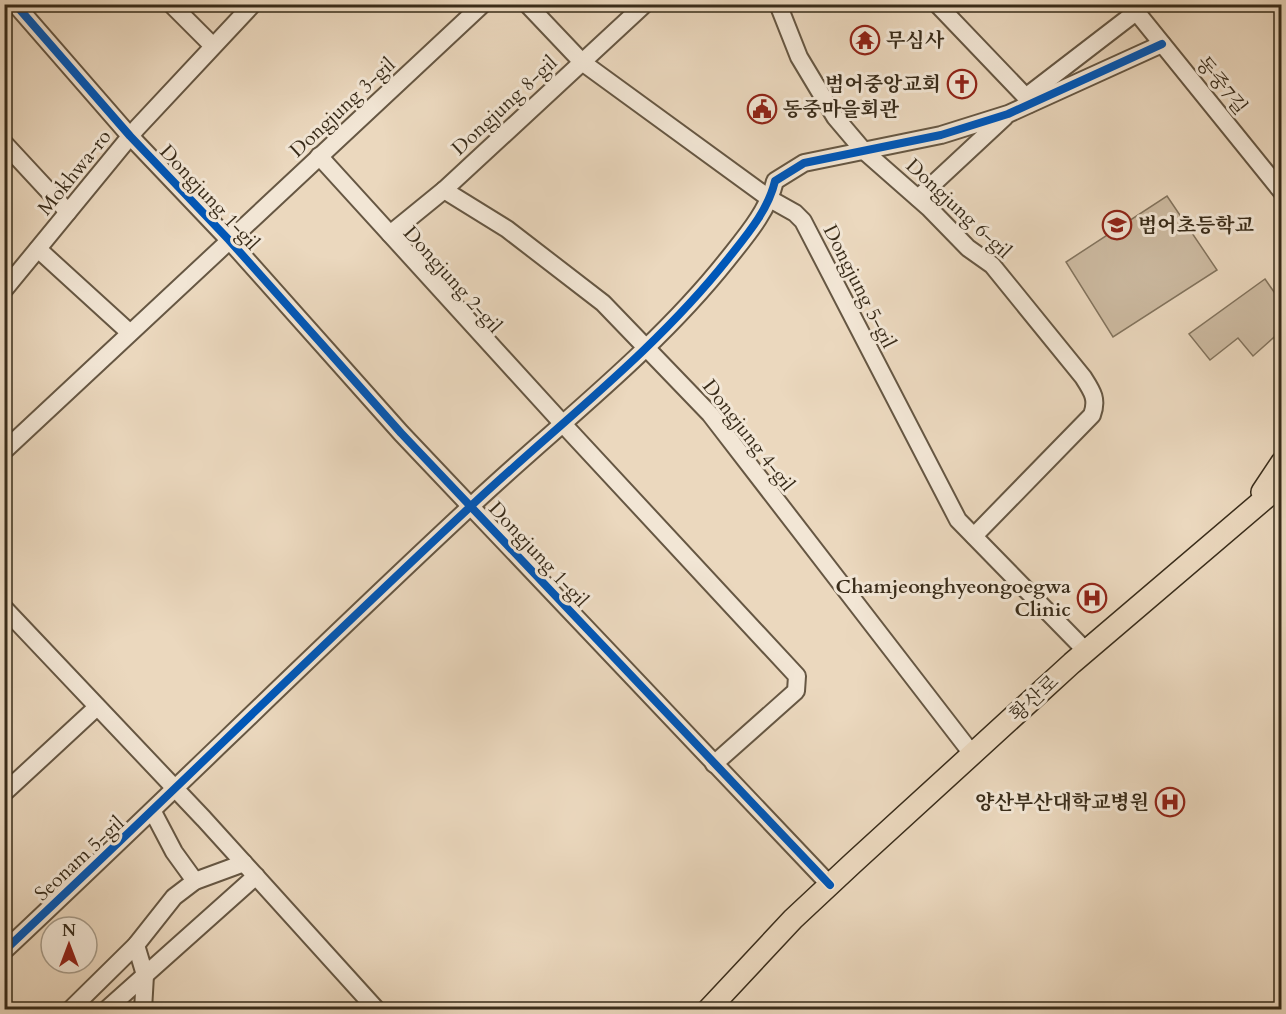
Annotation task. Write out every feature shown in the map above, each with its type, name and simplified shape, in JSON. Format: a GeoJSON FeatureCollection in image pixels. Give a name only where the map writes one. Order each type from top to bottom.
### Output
{"type":"FeatureCollection","features":[{"type":"Feature","properties":{"kind":"main road"},"geometry":{"type":"LineString","coordinates":[[1250,509],[1281,462]]}},
{"type":"Feature","properties":{"kind":"main road","name":"황산로"},"geometry":{"type":"LineString","coordinates":[[708,1010],[793,919],[830,885],[1086,651],[1281,484]]}},
{"type":"Feature","properties":{"kind":"main road"},"geometry":{"type":"LineString","coordinates":[[1250,509],[1281,499]]}},
{"type":"Feature","properties":{"kind":"street","name":"Dongjung 1-gil"},"geometry":{"type":"LineString","coordinates":[[15,4],[130,136],[229,240],[401,433],[830,885]]}},
{"type":"Feature","properties":{"kind":"street"},"geometry":{"type":"LineString","coordinates":[[171,4],[213,46]]}},
{"type":"Feature","properties":{"kind":"street","name":"Mokhwa-ro"},"geometry":{"type":"LineString","coordinates":[[4,290],[130,136],[253,4]]}},
{"type":"Feature","properties":{"kind":"street","name":"Dongjung 3-gil"},"geometry":{"type":"LineString","coordinates":[[229,240],[483,4]]}},
{"type":"Feature","properties":{"kind":"street","name":"Dongjung 5-gil"},"geometry":{"type":"LineString","coordinates":[[527,4],[582,62],[770,200],[795,213],[803,221],[958,520],[1086,651]]}},
{"type":"Feature","properties":{"kind":"street","name":"Dongjung 8-gil"},"geometry":{"type":"LineString","coordinates":[[390,234],[444,190],[645,4]]}},
{"type":"Feature","properties":{"kind":"street","name":"Dongjung 6-gil"},"geometry":{"type":"LineString","coordinates":[[778,4],[799,57],[835,117],[863,150],[918,198],[968,248],[992,265],[1095,394],[1096,405],[1092,415],[974,536]]}},
{"type":"Feature","properties":{"kind":"street"},"geometry":{"type":"LineString","coordinates":[[937,4],[1027,100]]}},
{"type":"Feature","properties":{"kind":"street"},"geometry":{"type":"LineString","coordinates":[[918,198],[1008,114],[1060,73],[1133,8]]}},
{"type":"Feature","properties":{"kind":"street","name":"동중7길"},"geometry":{"type":"LineString","coordinates":[[1133,8],[1281,192]]}},
{"type":"Feature","properties":{"kind":"street"},"geometry":{"type":"LineString","coordinates":[[1027,100],[1162,44]]}},
{"type":"Feature","properties":{"kind":"street"},"geometry":{"type":"LineString","coordinates":[[471,506],[645,348],[704,289],[770,200],[775,181],[804,163],[941,135],[1008,114]]}},
{"type":"Feature","properties":{"kind":"street"},"geometry":{"type":"LineString","coordinates":[[4,143],[68,212]]}},
{"type":"Feature","properties":{"kind":"street","name":"Dongjung 2-gil"},"geometry":{"type":"LineString","coordinates":[[320,156],[562,424],[797,676],[796,691],[714,764]]}},
{"type":"Feature","properties":{"kind":"street","name":"Dongjung 4-gil"},"geometry":{"type":"LineString","coordinates":[[444,190],[507,230],[603,303],[710,414],[973,755]]}},
{"type":"Feature","properties":{"kind":"street","name":"Dongjung 1-gil"},"geometry":{"type":"LineString","coordinates":[[4,451],[229,240]]}},
{"type":"Feature","properties":{"kind":"street"},"geometry":{"type":"LineString","coordinates":[[38,249],[129,332]]}},
{"type":"Feature","properties":{"kind":"street","name":"Seonam 5-gil"},"geometry":{"type":"LineString","coordinates":[[4,951],[153,812],[471,506]]}},
{"type":"Feature","properties":{"kind":"street"},"geometry":{"type":"LineString","coordinates":[[4,608],[244,863],[377,1010]]}},
{"type":"Feature","properties":{"kind":"street"},"geometry":{"type":"LineString","coordinates":[[4,793],[97,707]]}},
{"type":"Feature","properties":{"kind":"street"},"geometry":{"type":"LineString","coordinates":[[153,812],[174,852],[195,881]]}},
{"type":"Feature","properties":{"kind":"street"},"geometry":{"type":"LineString","coordinates":[[70,1010],[136,945],[174,897],[195,881],[244,863]]}},
{"type":"Feature","properties":{"kind":"street"},"geometry":{"type":"LineString","coordinates":[[106,1010],[256,876]]}},
{"type":"Feature","properties":{"kind":"street"},"geometry":{"type":"LineString","coordinates":[[136,945],[145,975],[143,1010]]}},
{"type":"Feature","properties":{"kind":"shaded area"},"geometry":{"type":"Polygon","coordinates":[[[1167,196],[1217,270],[1113,337],[1066,262],[1167,196]]]}},
{"type":"Feature","properties":{"kind":"shaded area"},"geometry":{"type":"Polygon","coordinates":[[[1265,279],[1281,302],[1281,331],[1253,356],[1238,338],[1210,360],[1189,334],[1265,279]]]}},
{"type":"Feature","properties":{"kind":"cycle path"},"geometry":{"type":"LineString","coordinates":[[15,4],[130,136],[229,240],[401,433],[830,885]]}},
{"type":"Feature","properties":{"kind":"cycle path"},"geometry":{"type":"LineString","coordinates":[[4,951],[411,562],[636,358],[698,294],[749,232],[762,213],[775,181],[804,163],[941,135],[1008,114],[1162,44]]}},
{"type":"Feature","properties":{"kind":"place","name":"무심사"},"geometry":{"type":"Point","coordinates":[865,40]}},
{"type":"Feature","properties":{"kind":"place","name":"범어중앙교회"},"geometry":{"type":"Point","coordinates":[962,84]}},
{"type":"Feature","properties":{"kind":"place","name":"동중마을회관"},"geometry":{"type":"Point","coordinates":[762,109]}},
{"type":"Feature","properties":{"kind":"place","name":"범어초등학교"},"geometry":{"type":"Point","coordinates":[1117,225]}},
{"type":"Feature","properties":{"kind":"place","name":"Chamjeonghyeongoegwa Clinic"},"geometry":{"type":"Point","coordinates":[1092,598]}},
{"type":"Feature","properties":{"kind":"place","name":"양산부산대학교병원"},"geometry":{"type":"Point","coordinates":[1170,802]}}]}
